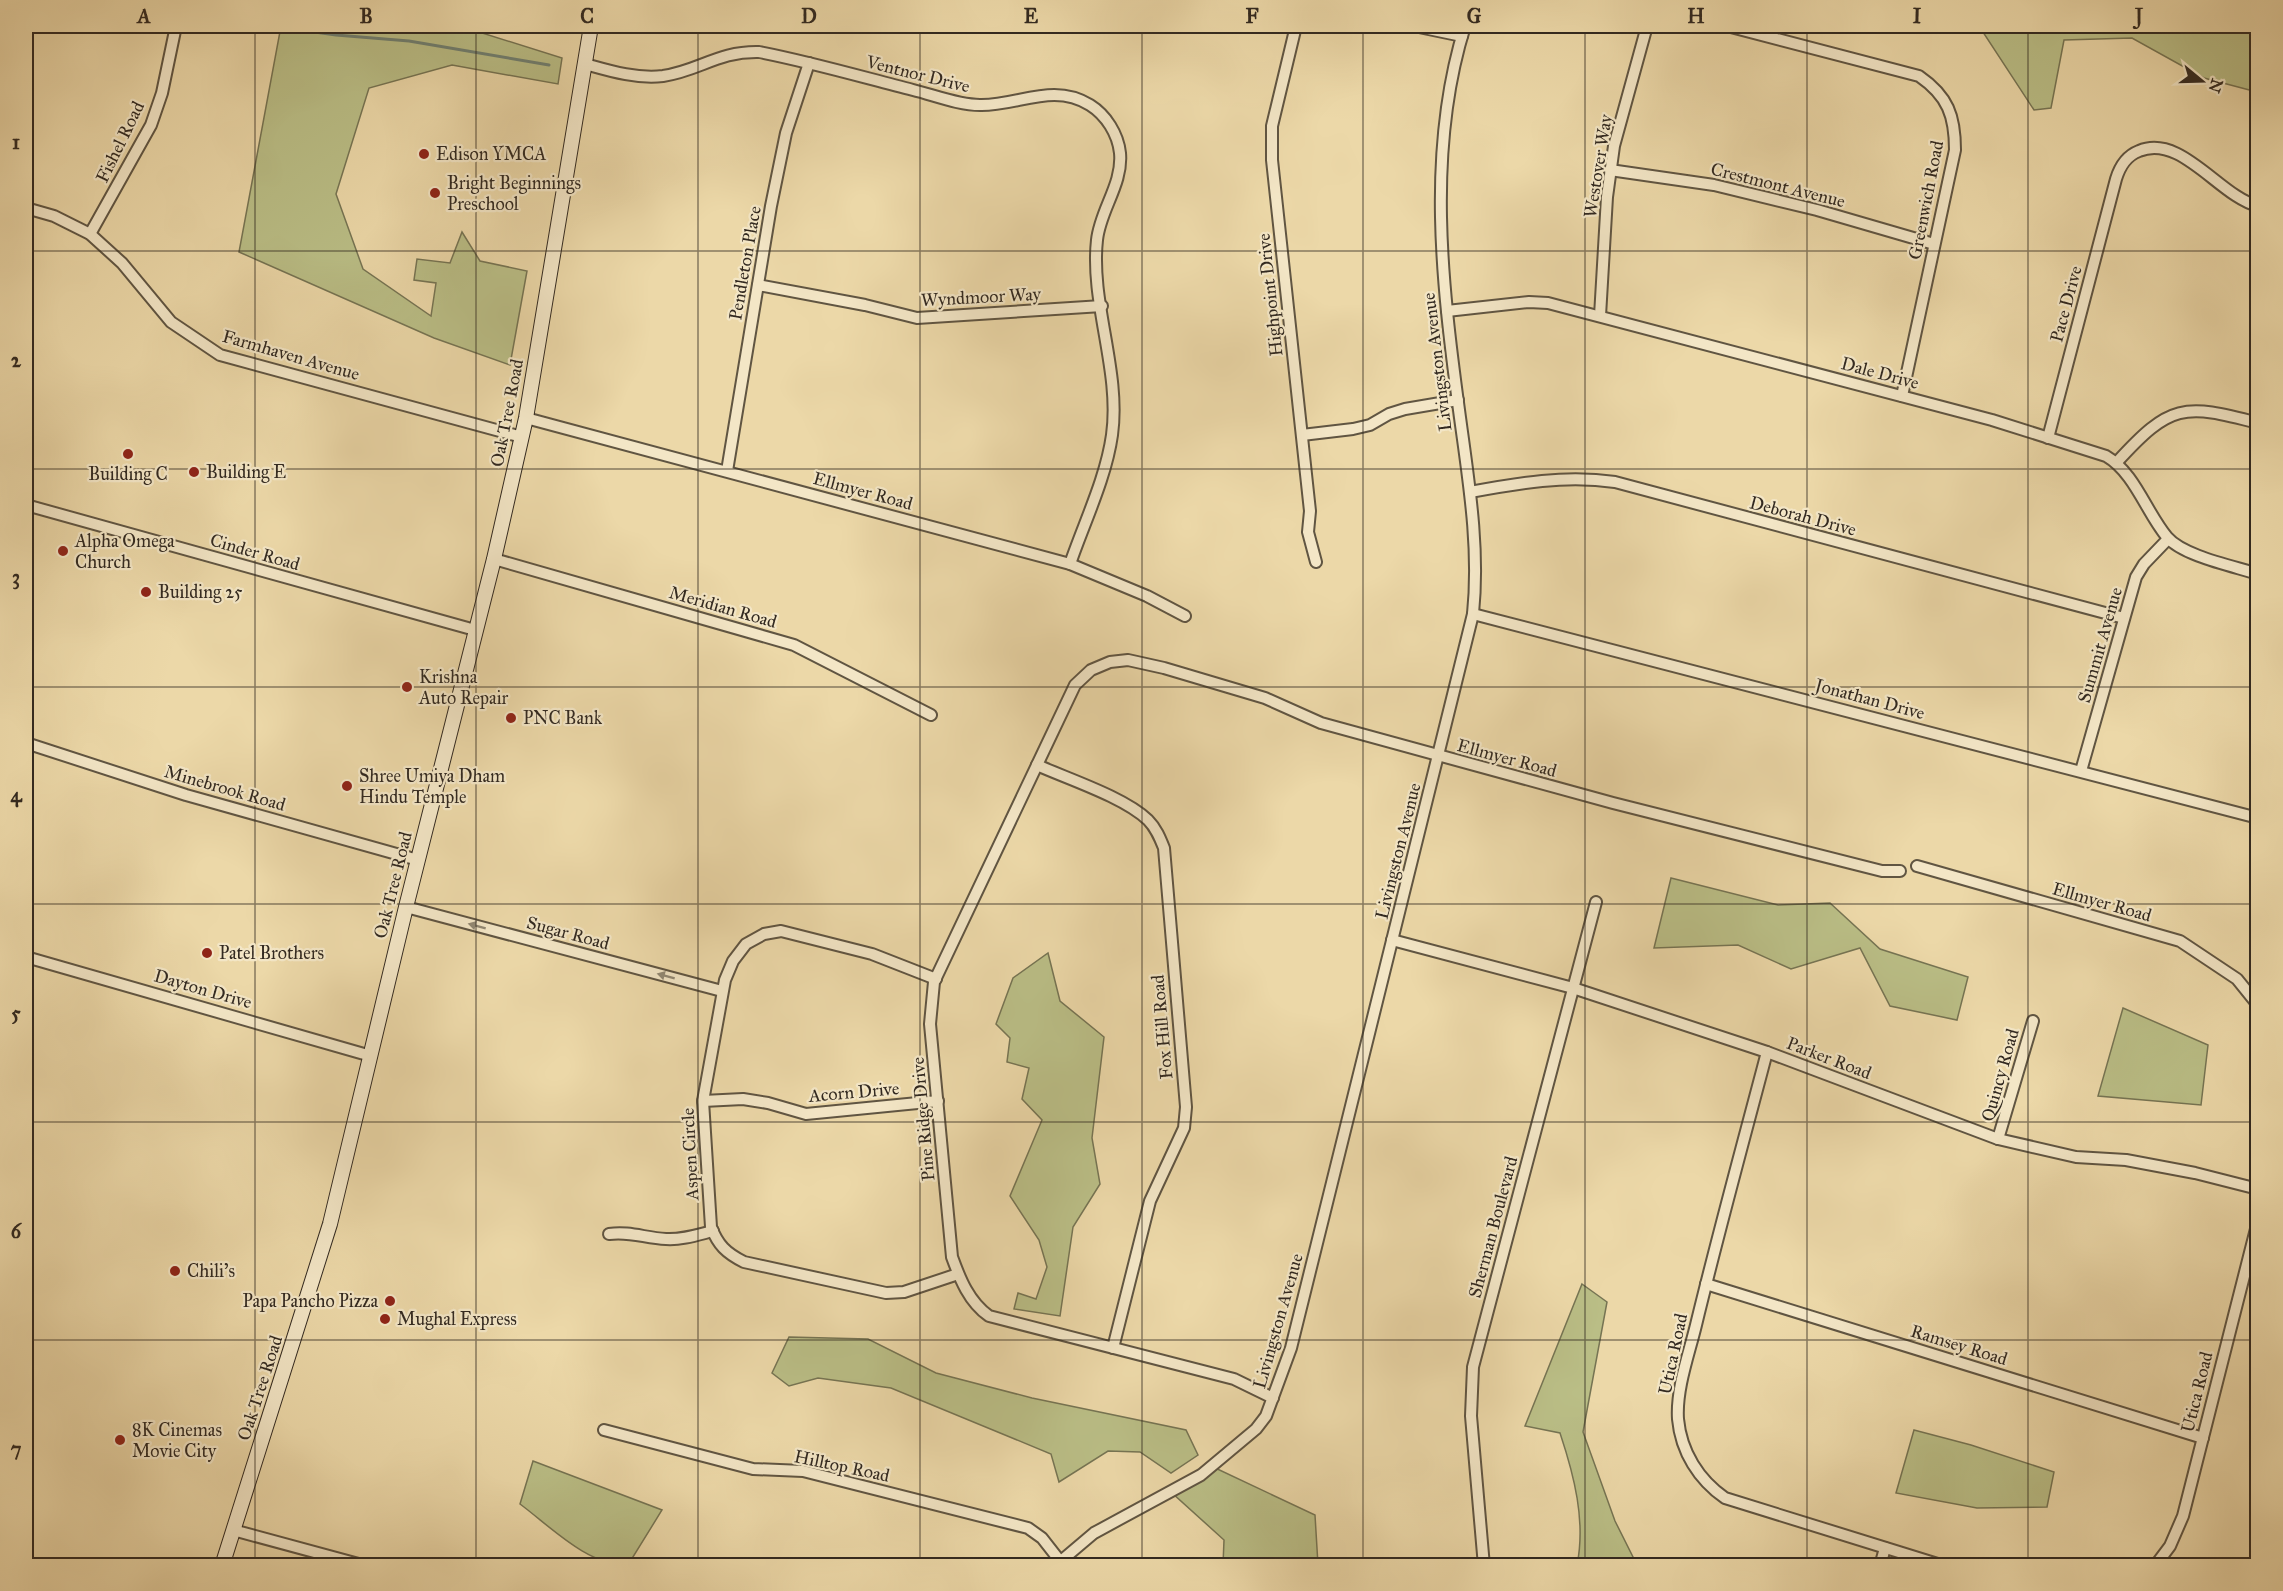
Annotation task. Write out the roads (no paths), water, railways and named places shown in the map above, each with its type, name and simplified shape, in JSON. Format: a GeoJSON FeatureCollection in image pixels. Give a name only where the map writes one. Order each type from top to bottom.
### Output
{"type":"FeatureCollection","features":[{"type":"Feature","properties":{"kind":"main road","name":"Oak Tree Road"},"geometry":{"type":"LineString","coordinates":[[222,1566],[330,1224],[417,860],[494,559],[526,418],[591,26]]}},
{"type":"Feature","properties":{"kind":"street","name":"Fishel Road"},"geometry":{"type":"LineString","coordinates":[[90,234],[151,125],[162,93],[176,26]]}},
{"type":"Feature","properties":{"kind":"street","name":"Highpoint Drive"},"geometry":{"type":"LineString","coordinates":[[1296,26],[1272,126],[1272,160],[1310,511],[1308,532],[1316,562]]}},
{"type":"Feature","properties":{"kind":"street"},"geometry":{"type":"LineString","coordinates":[[1414,26],[1463,31]]}},
{"type":"Feature","properties":{"kind":"street","name":"Westover Way"},"geometry":{"type":"LineString","coordinates":[[1600,316],[1610,170],[1624,106],[1647,26]]}},
{"type":"Feature","properties":{"kind":"street","name":"Greenwich Road"},"geometry":{"type":"LineString","coordinates":[[1727,26],[1919,76],[1937,88],[1951,115],[1955,150],[1902,396]]}},
{"type":"Feature","properties":{"kind":"street","name":"Livingston Avenue"},"geometry":{"type":"LineString","coordinates":[[1058,1563],[1094,1533],[1201,1475],[1256,1429],[1266,1416],[1291,1348],[1473,614],[1476,560],[1470,492],[1447,312],[1442,239],[1443,139],[1463,31]]}},
{"type":"Feature","properties":{"kind":"street","name":"Ventnor Drive"},"geometry":{"type":"LineString","coordinates":[[585,64],[622,74],[646,77],[665,76],[740,52],[759,52],[979,105],[1051,93],[1068,95],[1092,106],[1111,126],[1120,152],[1117,180],[1102,216],[1097,242],[1110,377],[1112,433],[1108,455],[1070,564]]}},
{"type":"Feature","properties":{"kind":"street","name":"Pendleton Place"},"geometry":{"type":"LineString","coordinates":[[727,471],[786,133],[809,63]]}},
{"type":"Feature","properties":{"kind":"street","name":"Pace Drive"},"geometry":{"type":"LineString","coordinates":[[2048,438],[2116,179],[2128,157],[2143,149],[2159,147],[2174,152],[2202,169],[2246,203],[2258,206]]}},
{"type":"Feature","properties":{"kind":"street","name":"Crestmont Avenue"},"geometry":{"type":"LineString","coordinates":[[1610,170],[1714,185],[1817,210],[1934,244]]}},
{"type":"Feature","properties":{"kind":"street","name":"Farmhaven Avenue"},"geometry":{"type":"LineString","coordinates":[[26,208],[54,216],[90,234],[122,263],[171,322],[220,355],[522,437]]}},
{"type":"Feature","properties":{"kind":"street","name":"Wyndmoor Way"},"geometry":{"type":"LineString","coordinates":[[758,285],[865,305],[916,318],[1102,306]]}},
{"type":"Feature","properties":{"kind":"street","name":"Dale Drive"},"geometry":{"type":"LineString","coordinates":[[1447,312],[1529,302],[1548,303],[1902,396],[2048,438],[2106,456],[2117,462]]}},
{"type":"Feature","properties":{"kind":"street"},"geometry":{"type":"LineString","coordinates":[[1302,435],[1353,429],[1370,425],[1389,414],[1405,409],[1458,400]]}},
{"type":"Feature","properties":{"kind":"street"},"geometry":{"type":"LineString","coordinates":[[2258,423],[2214,411],[2196,410],[2179,414],[2162,420],[2145,431],[2117,462],[2168,539],[2186,551],[2258,574]]}},
{"type":"Feature","properties":{"kind":"street","name":"Ellmyer Road"},"geometry":{"type":"LineString","coordinates":[[526,418],[1070,564],[1147,596],[1185,616]]}},
{"type":"Feature","properties":{"kind":"street","name":"Deborah Drive"},"geometry":{"type":"LineString","coordinates":[[1470,492],[1544,479],[1589,478],[1615,482],[2124,618]]}},
{"type":"Feature","properties":{"kind":"street","name":"Cinder Road"},"geometry":{"type":"LineString","coordinates":[[26,505],[475,630]]}},
{"type":"Feature","properties":{"kind":"street","name":"Summit Avenue"},"geometry":{"type":"LineString","coordinates":[[2081,771],[2124,618],[2140,570],[2168,539]]}},
{"type":"Feature","properties":{"kind":"street","name":"Meridian Road"},"geometry":{"type":"LineString","coordinates":[[494,559],[794,645],[931,715]]}},
{"type":"Feature","properties":{"kind":"street","name":"Jonathan Drive"},"geometry":{"type":"LineString","coordinates":[[1473,614],[2258,818]]}},
{"type":"Feature","properties":{"kind":"street","name":"Ellmyer Road"},"geometry":{"type":"LineString","coordinates":[[1110,662],[1128,660],[1201,678],[1265,698],[1321,723],[1438,756],[1882,871],[1900,871]]}},
{"type":"Feature","properties":{"kind":"street","name":"Pine Ridge Drive"},"geometry":{"type":"LineString","coordinates":[[1110,662],[1091,670],[1075,684],[936,979],[930,1024],[952,1257],[958,1274],[979,1309],[989,1316],[1234,1379],[1273,1398]]}},
{"type":"Feature","properties":{"kind":"street","name":"Minebrook Road"},"geometry":{"type":"LineString","coordinates":[[26,742],[186,795],[417,860]]}},
{"type":"Feature","properties":{"kind":"street","name":"Fox Hill Road"},"geometry":{"type":"LineString","coordinates":[[1037,765],[1127,805],[1147,819],[1157,832],[1164,848],[1186,1107],[1184,1128],[1150,1201],[1113,1348]]}},
{"type":"Feature","properties":{"kind":"street","name":"Ellmyer Road"},"geometry":{"type":"LineString","coordinates":[[1917,866],[2180,941],[2237,979],[2258,1005]]}},
{"type":"Feature","properties":{"kind":"street","name":"Sherman Boulevard"},"geometry":{"type":"LineString","coordinates":[[1484,1566],[1471,1416],[1473,1367],[1596,902]]}},
{"type":"Feature","properties":{"kind":"street","name":"Sugar Road"},"geometry":{"type":"LineString","coordinates":[[406,907],[722,992]]}},
{"type":"Feature","properties":{"kind":"street","name":"Aspen Circle"},"geometry":{"type":"LineString","coordinates":[[713,1231],[703,1101],[722,992],[733,961],[746,944],[764,934],[781,931],[872,954],[936,979]]}},
{"type":"Feature","properties":{"kind":"street","name":"Parker Road"},"geometry":{"type":"LineString","coordinates":[[1392,940],[1573,988],[1767,1052],[1998,1139],[2076,1157],[2126,1160],[2195,1173],[2258,1189]]}},
{"type":"Feature","properties":{"kind":"street","name":"Dayton Drive"},"geometry":{"type":"LineString","coordinates":[[26,957],[371,1056]]}},
{"type":"Feature","properties":{"kind":"street","name":"Quincy Road"},"geometry":{"type":"LineString","coordinates":[[1998,1139],[2033,1021]]}},
{"type":"Feature","properties":{"kind":"street","name":"Utica Road"},"geometry":{"type":"LineString","coordinates":[[1767,1052],[1679,1397],[1678,1418],[1682,1440],[1700,1476],[1710,1487],[1734,1502],[1944,1566]]}},
{"type":"Feature","properties":{"kind":"street","name":"Acorn Drive"},"geometry":{"type":"LineString","coordinates":[[703,1101],[743,1099],[768,1103],[806,1114],[938,1101]]}},
{"type":"Feature","properties":{"kind":"street","name":"Utica Road"},"geometry":{"type":"LineString","coordinates":[[2155,1566],[2170,1546],[2180,1525],[2258,1221]]}},
{"type":"Feature","properties":{"kind":"street"},"geometry":{"type":"LineString","coordinates":[[609,1234],[624,1232],[665,1239],[683,1239],[713,1231],[718,1244],[730,1255],[744,1262],[886,1293],[904,1292],[958,1274]]}},
{"type":"Feature","properties":{"kind":"street","name":"Ramsey Road"},"geometry":{"type":"LineString","coordinates":[[1706,1284],[2203,1438]]}},
{"type":"Feature","properties":{"kind":"street","name":"Hilltop Road"},"geometry":{"type":"LineString","coordinates":[[604,1430],[753,1469],[802,1472],[1028,1528],[1042,1538],[1058,1563]]}},
{"type":"Feature","properties":{"kind":"street"},"geometry":{"type":"LineString","coordinates":[[233,1530],[348,1563],[366,1566]]}},
{"type":"Feature","properties":{"kind":"street"},"geometry":{"type":"LineString","coordinates":[[1880,1566],[1885,1548]]}},
{"type":"Feature","properties":{"kind":"waterway"},"geometry":{"type":"LineString","coordinates":[[272,26],[336,35],[409,41],[549,65]]}},
{"type":"Feature","properties":{"kind":"place","name":"Edison YMCA"},"geometry":{"type":"Point","coordinates":[424,154]}},
{"type":"Feature","properties":{"kind":"place","name":"Bright Beginnings Preschool"},"geometry":{"type":"Point","coordinates":[435,193]}},
{"type":"Feature","properties":{"kind":"place","name":"Building C"},"geometry":{"type":"Point","coordinates":[128,454]}},
{"type":"Feature","properties":{"kind":"place","name":"Building E"},"geometry":{"type":"Point","coordinates":[194,472]}},
{"type":"Feature","properties":{"kind":"place","name":"Alpha Omega Church"},"geometry":{"type":"Point","coordinates":[63,551]}},
{"type":"Feature","properties":{"kind":"place","name":"Building 25"},"geometry":{"type":"Point","coordinates":[146,592]}},
{"type":"Feature","properties":{"kind":"place","name":"Krishna Auto Repair"},"geometry":{"type":"Point","coordinates":[407,687]}},
{"type":"Feature","properties":{"kind":"place","name":"PNC Bank"},"geometry":{"type":"Point","coordinates":[511,718]}},
{"type":"Feature","properties":{"kind":"place","name":"Shree Umiya Dham Hindu Temple"},"geometry":{"type":"Point","coordinates":[347,786]}},
{"type":"Feature","properties":{"kind":"place","name":"Patel Brothers"},"geometry":{"type":"Point","coordinates":[207,953]}},
{"type":"Feature","properties":{"kind":"place","name":"Chili's"},"geometry":{"type":"Point","coordinates":[175,1271]}},
{"type":"Feature","properties":{"kind":"place","name":"Papa Pancho Pizza"},"geometry":{"type":"Point","coordinates":[390,1301]}},
{"type":"Feature","properties":{"kind":"place","name":"Mughal Express"},"geometry":{"type":"Point","coordinates":[385,1319]}},
{"type":"Feature","properties":{"kind":"place","name":"8K Cinemas Movie City"},"geometry":{"type":"Point","coordinates":[120,1440]}}]}
